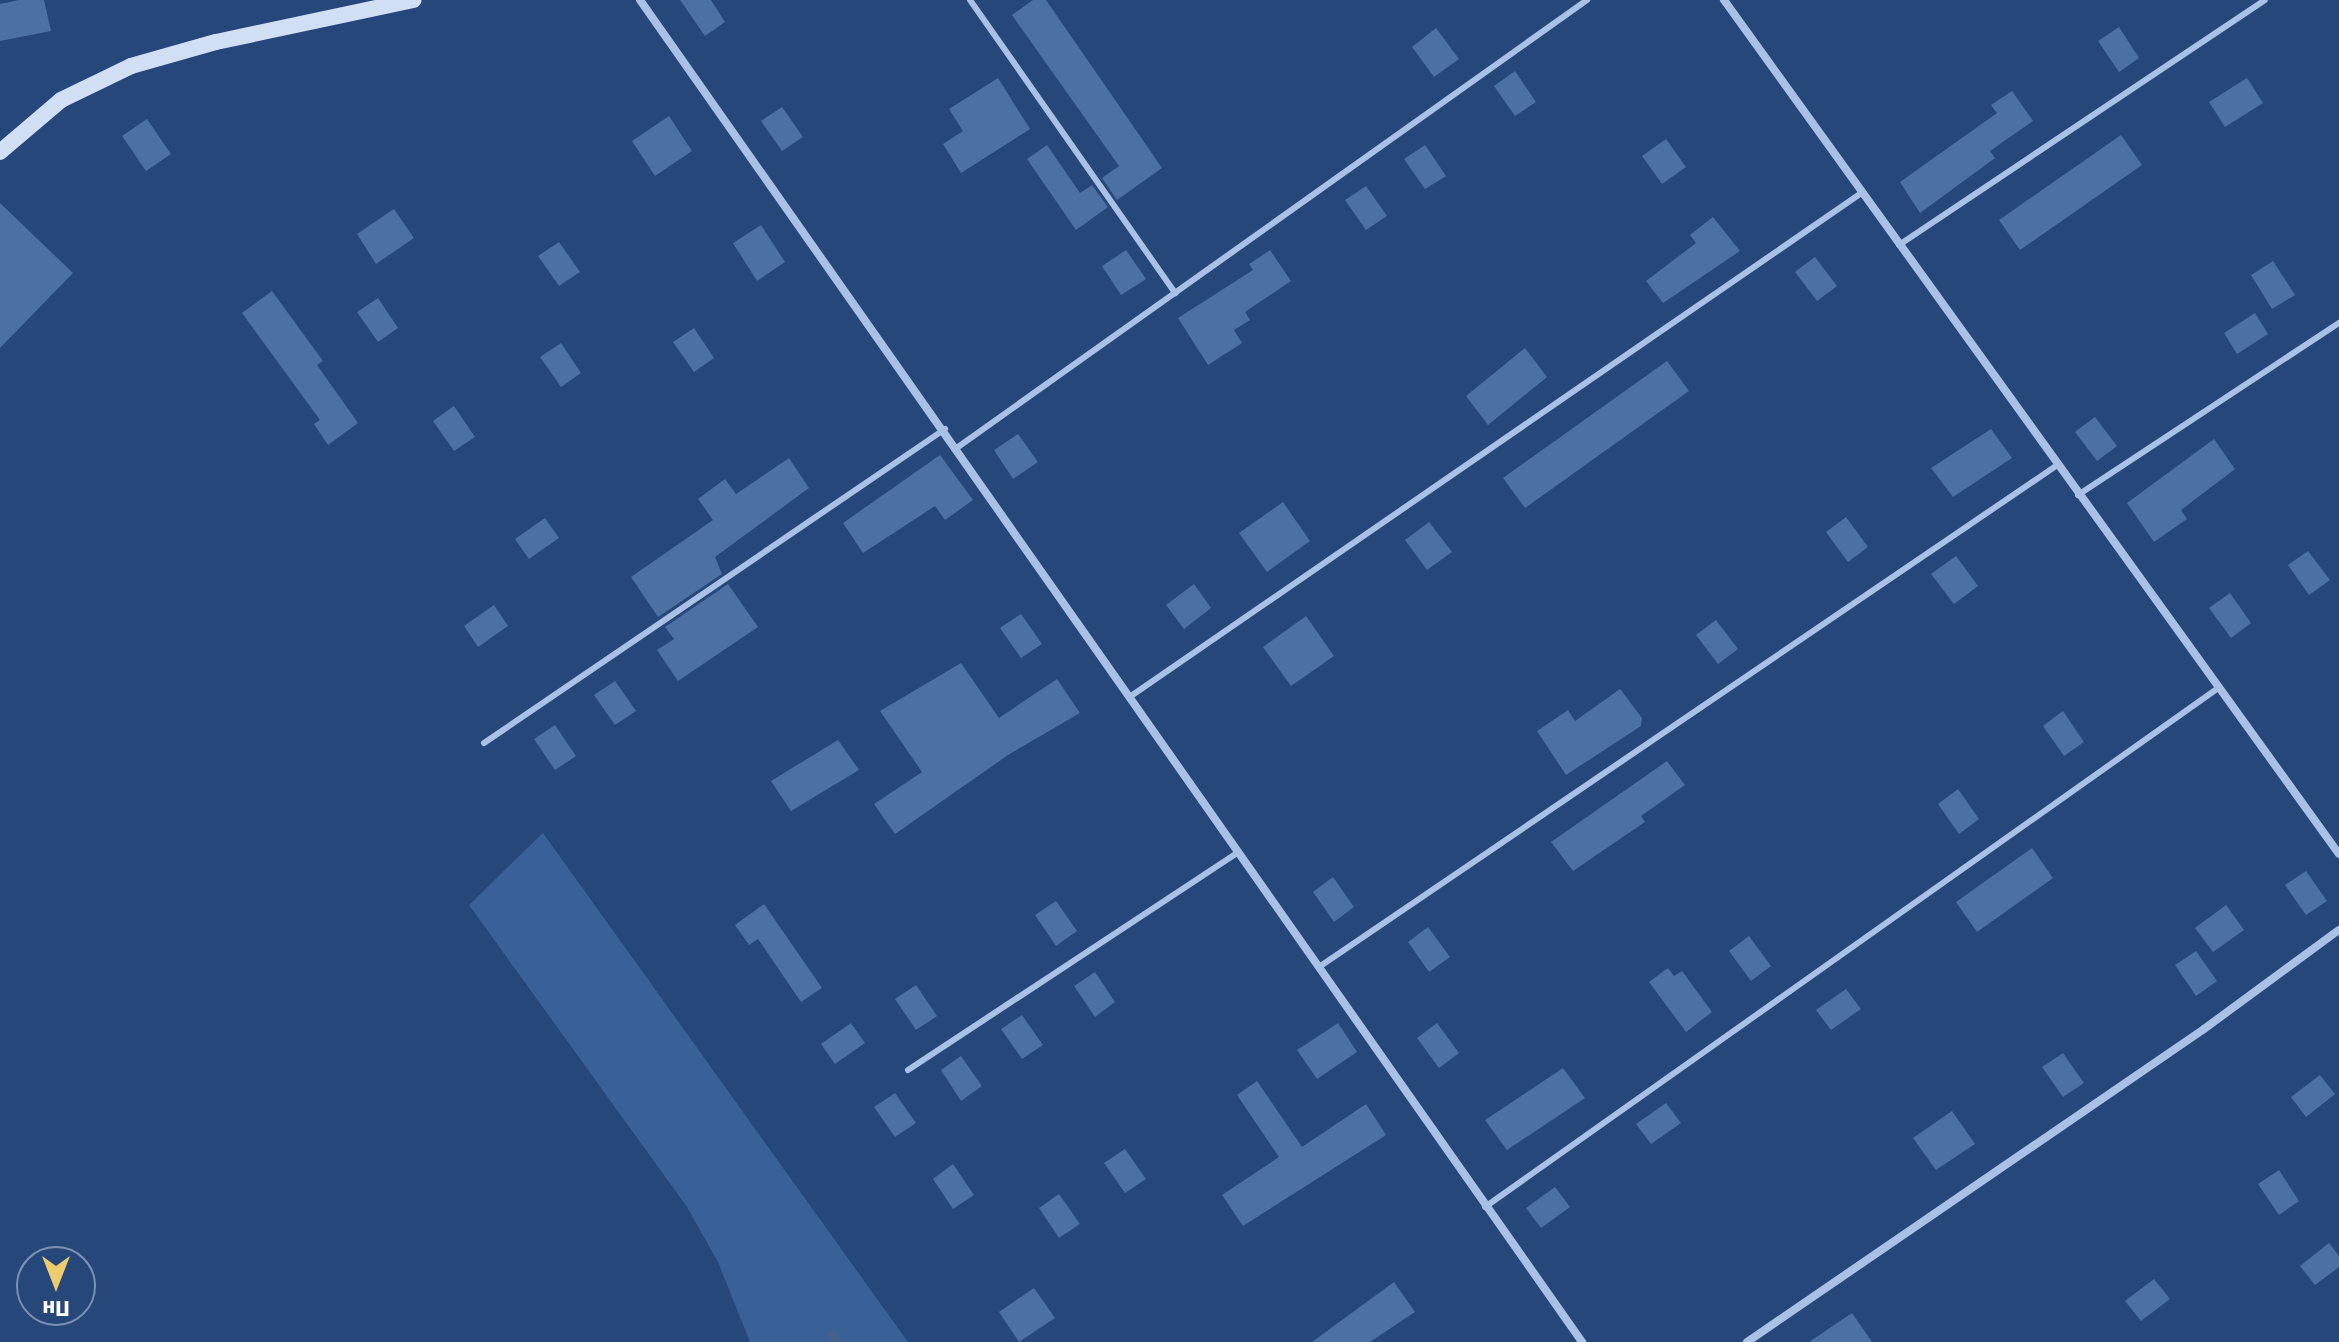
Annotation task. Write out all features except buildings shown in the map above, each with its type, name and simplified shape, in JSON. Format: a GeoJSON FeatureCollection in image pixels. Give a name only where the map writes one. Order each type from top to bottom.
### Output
{"type":"FeatureCollection","features":[{"type":"Feature","properties":{"kind":"street"},"geometry":{"type":"LineString","coordinates":[[0,152],[61,100],[131,66],[216,42],[414,0]]}},
{"type":"Feature","properties":{"kind":"street"},"geometry":{"type":"LineString","coordinates":[[640,0],[958,447],[1582,1342]]}},
{"type":"Feature","properties":{"kind":"street"},"geometry":{"type":"LineString","coordinates":[[1724,0],[1897,246],[2339,854]]}},
{"type":"Feature","properties":{"kind":"street"},"geometry":{"type":"LineString","coordinates":[[1747,1342],[2204,1029],[2339,930]]}},
{"type":"Feature","properties":{"kind":"lane"},"geometry":{"type":"LineString","coordinates":[[970,0],[1175,293]]}},
{"type":"Feature","properties":{"kind":"lane"},"geometry":{"type":"LineString","coordinates":[[958,447],[1587,0]]}},
{"type":"Feature","properties":{"kind":"lane"},"geometry":{"type":"LineString","coordinates":[[1897,246],[2265,0]]}},
{"type":"Feature","properties":{"kind":"lane"},"geometry":{"type":"LineString","coordinates":[[1131,696],[1860,194]]}},
{"type":"Feature","properties":{"kind":"lane"},"geometry":{"type":"LineString","coordinates":[[2078,495],[2339,323]]}},
{"type":"Feature","properties":{"kind":"lane"},"geometry":{"type":"LineString","coordinates":[[484,743],[945,429]]}},
{"type":"Feature","properties":{"kind":"lane"},"geometry":{"type":"LineString","coordinates":[[1319,967],[2056,466]]}},
{"type":"Feature","properties":{"kind":"lane"},"geometry":{"type":"LineString","coordinates":[[1485,1207],[2217,689]]}},
{"type":"Feature","properties":{"kind":"lane"},"geometry":{"type":"LineString","coordinates":[[908,1070],[1239,852]]}},
{"type":"Feature","properties":{"kind":"shaded area"},"geometry":{"type":"Polygon","coordinates":[[[543,833],[908,1342],[750,1342],[718,1262],[687,1207],[469,905],[543,833]]]}},
{"type":"Feature","properties":{"kind":"waterway"},"geometry":{"type":"LineString","coordinates":[[832,1335],[836,1342]]}}]}
